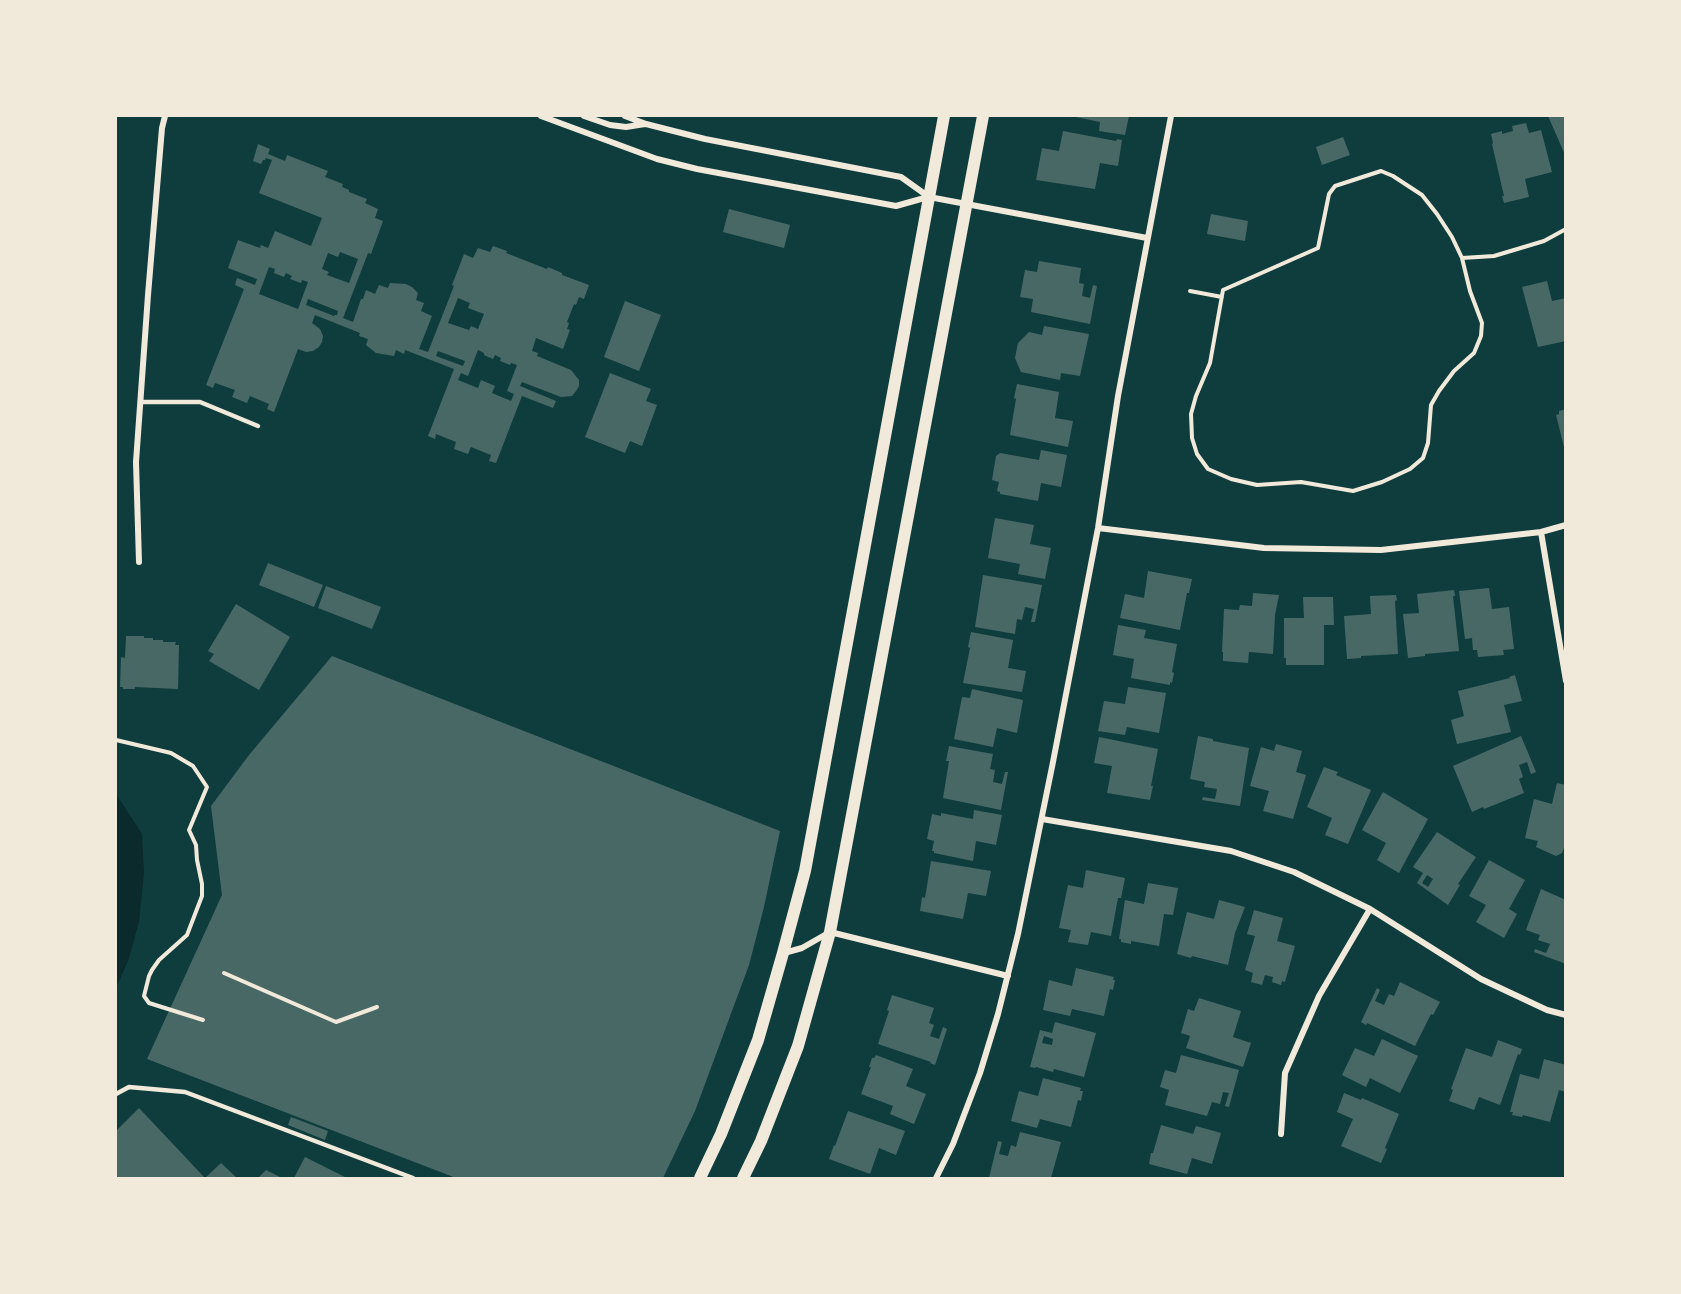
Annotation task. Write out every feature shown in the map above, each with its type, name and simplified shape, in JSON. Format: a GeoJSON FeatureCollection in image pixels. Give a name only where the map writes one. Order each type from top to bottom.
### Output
{"type":"FeatureCollection","features":[{"type":"Feature","properties":{"kind":"main road"},"geometry":{"type":"LineString","coordinates":[[700,1179],[721,1134],[758,1040],[807,859],[944,116]]}},
{"type":"Feature","properties":{"kind":"main road"},"geometry":{"type":"LineString","coordinates":[[743,1179],[761,1141],[798,1046],[830,932],[983,116]]}},
{"type":"Feature","properties":{"kind":"street"},"geometry":{"type":"LineString","coordinates":[[139,562],[136,462],[162,128],[165,116]]}},
{"type":"Feature","properties":{"kind":"street"},"geometry":{"type":"LineString","coordinates":[[541,116],[657,159],[697,169],[896,206],[928,197]]}},
{"type":"Feature","properties":{"kind":"street"},"geometry":{"type":"LineString","coordinates":[[584,116],[609,126],[626,127],[646,124]]}},
{"type":"Feature","properties":{"kind":"street"},"geometry":{"type":"LineString","coordinates":[[625,116],[646,124],[705,139],[901,177],[928,197],[1148,238]]}},
{"type":"Feature","properties":{"kind":"street"},"geometry":{"type":"LineString","coordinates":[[936,1179],[953,1144],[980,1073],[999,1014],[1008,976],[1042,819],[1098,528],[1118,396],[1171,116]]}},
{"type":"Feature","properties":{"kind":"street"},"geometry":{"type":"LineString","coordinates":[[1098,528],[1264,548],[1381,550],[1541,532],[1566,525]]}},
{"type":"Feature","properties":{"kind":"street"},"geometry":{"type":"LineString","coordinates":[[1541,532],[1566,681]]}},
{"type":"Feature","properties":{"kind":"street"},"geometry":{"type":"LineString","coordinates":[[1042,819],[1231,851],[1294,872],[1370,909],[1481,979],[1547,1010],[1566,1015]]}},
{"type":"Feature","properties":{"kind":"street"},"geometry":{"type":"LineString","coordinates":[[1281,1134],[1285,1074],[1319,996],[1370,909]]}},
{"type":"Feature","properties":{"kind":"street"},"geometry":{"type":"LineString","coordinates":[[783,953],[802,948],[830,932],[1008,976]]}},
{"type":"Feature","properties":{"kind":"lane"},"geometry":{"type":"LineString","coordinates":[[140,402],[200,402],[258,426]]}},
{"type":"Feature","properties":{"kind":"lane"},"geometry":{"type":"LineString","coordinates":[[116,1094],[129,1087],[185,1092],[413,1179]]}},
{"type":"Feature","properties":{"kind":"path"},"geometry":{"type":"LineString","coordinates":[[1381,171],[1393,176],[1422,195],[1452,237],[1462,258],[1470,291],[1482,323],[1480,336],[1474,353],[1454,371],[1431,405],[1428,443],[1423,458],[1410,469],[1382,482],[1353,491],[1301,482],[1257,485],[1231,479],[1208,468],[1197,454],[1192,438],[1191,414],[1210,363],[1223,290],[1318,248],[1329,194],[1335,186],[1381,171]]}},
{"type":"Feature","properties":{"kind":"path"},"geometry":{"type":"LineString","coordinates":[[1462,258],[1494,256],[1544,241],[1566,230]]}},
{"type":"Feature","properties":{"kind":"path"},"geometry":{"type":"LineString","coordinates":[[1190,291],[1222,297]]}},
{"type":"Feature","properties":{"kind":"path"},"geometry":{"type":"LineString","coordinates":[[116,740],[171,753],[193,766],[207,787],[189,830],[196,845],[202,896],[186,935],[159,960],[148,976],[144,996],[149,1003],[158,1007],[203,1020]]}},
{"type":"Feature","properties":{"kind":"path"},"geometry":{"type":"LineString","coordinates":[[224,973],[336,1022],[377,1006]]}},
{"type":"Feature","properties":{"kind":"water"},"geometry":{"type":"Polygon","coordinates":[[[116,794],[142,834],[144,872],[139,922],[128,961],[116,988],[116,794]]]}},
{"type":"Feature","properties":{"kind":"building"},"geometry":{"type":"Polygon","coordinates":[[[1071,116],[1129,116],[1125,135],[1099,131],[1100,122],[1071,116]]]}},
{"type":"Feature","properties":{"kind":"building"},"geometry":{"type":"Polygon","coordinates":[[[1548,116],[1566,116],[1566,157],[1548,116]]]}},
{"type":"Feature","properties":{"kind":"building"},"geometry":{"type":"Polygon","coordinates":[[[1526,123],[1529,133],[1541,130],[1552,172],[1525,179],[1529,197],[1504,203],[1491,134],[1513,131],[1512,126],[1526,123]]]}},
{"type":"Feature","properties":{"kind":"building"},"geometry":{"type":"Polygon","coordinates":[[[1063,131],[1116,141],[1117,139],[1122,140],[1118,166],[1100,163],[1095,189],[1036,180],[1042,148],[1059,151],[1063,131]]]}},
{"type":"Feature","properties":{"kind":"building"},"geometry":{"type":"Polygon","coordinates":[[[1343,137],[1350,155],[1322,165],[1316,147],[1343,137]]]}},
{"type":"Feature","properties":{"kind":"building"},"geometry":{"type":"Polygon","coordinates":[[[258,144],[270,149],[268,154],[285,161],[287,155],[328,171],[325,177],[343,184],[342,187],[349,192],[367,199],[365,203],[378,209],[375,218],[383,221],[343,318],[353,322],[366,290],[375,294],[379,285],[388,288],[390,283],[406,284],[418,293],[416,300],[424,303],[421,311],[432,316],[419,349],[428,352],[464,254],[473,258],[478,248],[490,252],[493,246],[589,285],[584,299],[579,297],[576,305],[574,304],[567,322],[569,323],[567,329],[570,330],[563,349],[536,338],[532,351],[538,353],[537,356],[571,370],[579,380],[576,391],[572,396],[561,397],[522,382],[520,386],[556,401],[553,408],[522,396],[496,463],[489,461],[491,455],[471,447],[468,454],[454,449],[456,442],[436,434],[435,439],[428,436],[454,369],[405,350],[404,354],[396,350],[394,356],[376,353],[366,345],[368,339],[359,336],[360,333],[315,315],[312,323],[320,329],[323,336],[322,342],[313,351],[306,352],[298,349],[274,412],[267,409],[269,404],[250,396],[247,403],[232,397],[235,390],[215,383],[213,388],[206,385],[244,289],[235,285],[237,278],[255,285],[257,279],[228,268],[238,240],[260,248],[261,245],[268,248],[275,231],[311,246],[322,218],[259,193],[272,160],[266,158],[261,164],[253,161],[258,144]],[[340,252],[338,257],[328,253],[322,269],[329,272],[327,275],[349,283],[358,259],[340,252]],[[269,267],[259,294],[298,309],[308,282],[302,280],[301,283],[290,279],[292,276],[286,273],[284,277],[274,273],[275,269],[269,267]],[[458,298],[448,323],[469,330],[471,326],[478,329],[484,314],[468,308],[470,303],[458,298]],[[308,299],[306,305],[334,316],[338,311],[308,299]],[[478,350],[468,376],[461,373],[458,380],[478,388],[481,380],[495,386],[492,393],[511,401],[514,394],[507,391],[517,365],[500,361],[501,358],[495,355],[493,359],[478,350]],[[438,351],[436,356],[463,366],[465,361],[438,351]]]}},
{"type":"Feature","properties":{"kind":"building"},"geometry":{"type":"Polygon","coordinates":[[[729,209],[790,225],[784,248],[723,232],[729,209]]]}},
{"type":"Feature","properties":{"kind":"building"},"geometry":{"type":"Polygon","coordinates":[[[1211,214],[1248,221],[1245,241],[1207,234],[1211,214]]]}},
{"type":"Feature","properties":{"kind":"building"},"geometry":{"type":"Polygon","coordinates":[[[1039,261],[1081,268],[1079,283],[1084,284],[1082,296],[1090,298],[1093,285],[1097,286],[1090,324],[1031,312],[1033,299],[1020,297],[1025,270],[1037,272],[1039,261]]]}},
{"type":"Feature","properties":{"kind":"building"},"geometry":{"type":"Polygon","coordinates":[[[1547,281],[1552,301],[1566,298],[1566,341],[1538,347],[1522,287],[1547,281]]]}},
{"type":"Feature","properties":{"kind":"building"},"geometry":{"type":"Polygon","coordinates":[[[625,301],[661,315],[639,371],[604,357],[625,301]]]}},
{"type":"Feature","properties":{"kind":"building"},"geometry":{"type":"Polygon","coordinates":[[[1044,326],[1089,334],[1080,376],[1061,373],[1060,380],[1021,372],[1015,358],[1018,343],[1029,332],[1042,335],[1044,326]]]}},
{"type":"Feature","properties":{"kind":"building"},"geometry":{"type":"Polygon","coordinates":[[[610,373],[651,389],[646,401],[657,405],[642,446],[630,441],[625,453],[585,437],[610,373]]]}},
{"type":"Feature","properties":{"kind":"building"},"geometry":{"type":"Polygon","coordinates":[[[1017,384],[1059,392],[1055,418],[1073,421],[1068,447],[1010,435],[1017,384]]]}},
{"type":"Feature","properties":{"kind":"building"},"geometry":{"type":"Polygon","coordinates":[[[1566,409],[1565,451],[1556,415],[1559,411],[1566,409]]]}},
{"type":"Feature","properties":{"kind":"building"},"geometry":{"type":"Polygon","coordinates":[[[1041,450],[1067,455],[1061,487],[1041,483],[1038,501],[1000,494],[997,491],[999,482],[992,480],[996,456],[1000,453],[1039,460],[1041,450]]]}},
{"type":"Feature","properties":{"kind":"building"},"geometry":{"type":"Polygon","coordinates":[[[995,518],[1034,525],[1030,544],[1051,548],[1045,579],[1018,574],[1020,564],[988,558],[995,518]]]}},
{"type":"Feature","properties":{"kind":"building"},"geometry":{"type":"Polygon","coordinates":[[[268,563],[323,585],[314,607],[259,585],[268,563]]]}},
{"type":"Feature","properties":{"kind":"building"},"geometry":{"type":"Polygon","coordinates":[[[1148,571],[1192,579],[1180,630],[1120,618],[1125,594],[1144,598],[1148,571]]]}},
{"type":"Feature","properties":{"kind":"building"},"geometry":{"type":"Polygon","coordinates":[[[983,575],[1042,585],[1035,622],[1031,622],[1034,609],[1025,607],[1022,620],[1017,619],[1015,634],[975,627],[983,575]]]}},
{"type":"Feature","properties":{"kind":"building"},"geometry":{"type":"Polygon","coordinates":[[[326,586],[381,607],[372,629],[318,608],[326,586]]]}},
{"type":"Feature","properties":{"kind":"building"},"geometry":{"type":"Polygon","coordinates":[[[1489,588],[1492,609],[1509,607],[1514,649],[1503,650],[1504,655],[1478,657],[1477,650],[1473,650],[1472,638],[1465,639],[1459,591],[1489,588]]]}},
{"type":"Feature","properties":{"kind":"building"},"geometry":{"type":"Polygon","coordinates":[[[1454,590],[1459,651],[1408,658],[1403,614],[1419,613],[1417,594],[1454,590]]]}},
{"type":"Feature","properties":{"kind":"building"},"geometry":{"type":"Polygon","coordinates":[[[1253,593],[1279,595],[1275,615],[1273,654],[1249,652],[1248,663],[1223,661],[1224,609],[1239,610],[1240,605],[1252,606],[1253,593]]]}},
{"type":"Feature","properties":{"kind":"building"},"geometry":{"type":"Polygon","coordinates":[[[1396,595],[1398,654],[1347,659],[1344,616],[1371,614],[1370,596],[1396,595]]]}},
{"type":"Feature","properties":{"kind":"building"},"geometry":{"type":"Polygon","coordinates":[[[1303,597],[1333,597],[1334,625],[1324,625],[1324,665],[1286,665],[1284,618],[1304,618],[1303,597]]]}},
{"type":"Feature","properties":{"kind":"building"},"geometry":{"type":"Polygon","coordinates":[[[236,604],[290,637],[259,690],[209,661],[214,654],[208,651],[236,604]]]}},
{"type":"Feature","properties":{"kind":"building"},"geometry":{"type":"Polygon","coordinates":[[[1118,625],[1146,630],[1144,638],[1177,644],[1172,672],[1174,673],[1170,685],[1131,678],[1134,659],[1113,655],[1118,625]]]}},
{"type":"Feature","properties":{"kind":"building"},"geometry":{"type":"Polygon","coordinates":[[[971,632],[1013,640],[1008,668],[1026,671],[1022,692],[963,683],[971,632]]]}},
{"type":"Feature","properties":{"kind":"building"},"geometry":{"type":"Polygon","coordinates":[[[126,636],[144,636],[144,638],[153,638],[153,640],[163,640],[163,642],[176,642],[175,645],[179,645],[178,689],[135,687],[135,689],[123,689],[120,687],[121,657],[125,658],[126,636]]]}},
{"type":"Feature","properties":{"kind":"building"},"geometry":{"type":"Polygon","coordinates":[[[332,656],[780,831],[749,965],[695,1111],[663,1178],[456,1178],[147,1059],[222,895],[211,806],[249,755],[332,656]]]}},
{"type":"Feature","properties":{"kind":"building"},"geometry":{"type":"Polygon","coordinates":[[[1515,675],[1522,701],[1504,705],[1511,732],[1457,744],[1451,720],[1464,716],[1458,691],[1515,675]]]}},
{"type":"Feature","properties":{"kind":"building"},"geometry":{"type":"Polygon","coordinates":[[[1128,687],[1166,693],[1159,733],[1127,727],[1125,735],[1098,731],[1104,701],[1125,704],[1128,687]]]}},
{"type":"Feature","properties":{"kind":"building"},"geometry":{"type":"Polygon","coordinates":[[[972,689],[1023,700],[1017,733],[997,728],[993,747],[954,739],[962,697],[970,698],[972,689]]]}},
{"type":"Feature","properties":{"kind":"building"},"geometry":{"type":"Polygon","coordinates":[[[1198,736],[1249,748],[1240,806],[1202,800],[1203,797],[1215,799],[1217,789],[1204,787],[1205,782],[1190,779],[1198,736]]]}},
{"type":"Feature","properties":{"kind":"building"},"geometry":{"type":"Polygon","coordinates":[[[1521,736],[1536,772],[1531,774],[1527,762],[1519,765],[1523,777],[1519,779],[1524,793],[1472,812],[1453,766],[1521,736]]]}},
{"type":"Feature","properties":{"kind":"building"},"geometry":{"type":"Polygon","coordinates":[[[1099,737],[1158,749],[1150,800],[1107,793],[1112,766],[1094,763],[1099,737]]]}},
{"type":"Feature","properties":{"kind":"building"},"geometry":{"type":"Polygon","coordinates":[[[1276,744],[1302,751],[1296,772],[1306,775],[1293,819],[1263,811],[1269,791],[1250,786],[1261,747],[1274,751],[1276,744]]]}},
{"type":"Feature","properties":{"kind":"building"},"geometry":{"type":"Polygon","coordinates":[[[949,746],[993,754],[990,769],[995,770],[993,782],[1002,784],[1005,772],[1008,772],[1001,810],[943,798],[949,746]]]}},
{"type":"Feature","properties":{"kind":"building"},"geometry":{"type":"Polygon","coordinates":[[[1324,767],[1338,772],[1336,775],[1371,790],[1348,844],[1325,835],[1332,818],[1307,807],[1324,767]]]}},
{"type":"Feature","properties":{"kind":"building"},"geometry":{"type":"Polygon","coordinates":[[[1557,783],[1566,785],[1566,843],[1562,853],[1556,856],[1536,847],[1538,841],[1525,838],[1534,799],[1552,804],[1557,783]]]}},
{"type":"Feature","properties":{"kind":"building"},"geometry":{"type":"Polygon","coordinates":[[[1383,792],[1428,819],[1399,873],[1377,860],[1386,843],[1362,830],[1383,792]]]}},
{"type":"Feature","properties":{"kind":"building"},"geometry":{"type":"Polygon","coordinates":[[[974,810],[1002,815],[996,845],[976,841],[973,861],[934,853],[932,851],[934,841],[927,839],[932,814],[941,816],[941,813],[973,819],[974,810]]]}},
{"type":"Feature","properties":{"kind":"building"},"geometry":{"type":"Polygon","coordinates":[[[1437,832],[1476,857],[1458,884],[1460,885],[1448,905],[1417,883],[1423,873],[1413,867],[1437,832]],[[1427,875],[1422,883],[1428,887],[1433,879],[1427,875]]]}},
{"type":"Feature","properties":{"kind":"building"},"geometry":{"type":"Polygon","coordinates":[[[1489,860],[1525,880],[1509,909],[1517,914],[1504,938],[1476,922],[1486,905],[1469,896],[1489,860]]]}},
{"type":"Feature","properties":{"kind":"building"},"geometry":{"type":"Polygon","coordinates":[[[931,861],[991,871],[986,896],[968,893],[963,919],[920,911],[922,897],[925,898],[931,861]]]}},
{"type":"Feature","properties":{"kind":"building"},"geometry":{"type":"Polygon","coordinates":[[[1086,870],[1125,878],[1121,898],[1118,898],[1111,936],[1091,932],[1088,945],[1068,942],[1071,930],[1059,928],[1068,885],[1083,888],[1086,870]]]}},
{"type":"Feature","properties":{"kind":"building"},"geometry":{"type":"Polygon","coordinates":[[[1148,883],[1178,888],[1173,915],[1164,914],[1159,946],[1131,941],[1131,944],[1121,942],[1119,939],[1125,900],[1144,904],[1148,883]]]}},
{"type":"Feature","properties":{"kind":"building"},"geometry":{"type":"Polygon","coordinates":[[[1541,889],[1566,900],[1566,964],[1534,952],[1535,949],[1546,953],[1550,944],[1538,940],[1540,935],[1526,930],[1541,889]]]}},
{"type":"Feature","properties":{"kind":"building"},"geometry":{"type":"Polygon","coordinates":[[[1219,900],[1245,907],[1235,933],[1228,965],[1177,954],[1187,912],[1214,919],[1219,900]]]}},
{"type":"Feature","properties":{"kind":"building"},"geometry":{"type":"Polygon","coordinates":[[[1254,910],[1283,918],[1277,941],[1295,946],[1285,982],[1282,981],[1281,985],[1272,982],[1273,977],[1265,975],[1262,985],[1251,982],[1253,973],[1245,970],[1255,936],[1247,934],[1254,910]]]}},
{"type":"Feature","properties":{"kind":"building"},"geometry":{"type":"Polygon","coordinates":[[[1076,968],[1114,977],[1113,990],[1110,989],[1104,1016],[1072,1009],[1070,1016],[1043,1010],[1049,980],[1072,986],[1076,968]]]}},
{"type":"Feature","properties":{"kind":"building"},"geometry":{"type":"Polygon","coordinates":[[[1400,982],[1440,1002],[1433,1015],[1431,1014],[1415,1046],[1361,1022],[1377,988],[1380,990],[1375,1001],[1384,1005],[1389,994],[1394,996],[1400,982]]]}},
{"type":"Feature","properties":{"kind":"building"},"geometry":{"type":"Polygon","coordinates":[[[892,995],[934,1008],[929,1023],[934,1025],[930,1036],[939,1039],[943,1027],[947,1029],[935,1065],[878,1044],[892,995]]]}},
{"type":"Feature","properties":{"kind":"building"},"geometry":{"type":"Polygon","coordinates":[[[1199,998],[1241,1011],[1233,1037],[1251,1043],[1243,1067],[1186,1048],[1190,1036],[1181,1033],[1188,1009],[1194,1011],[1199,998]]]}},
{"type":"Feature","properties":{"kind":"building"},"geometry":{"type":"Polygon","coordinates":[[[1055,1022],[1096,1033],[1084,1077],[1054,1069],[1053,1072],[1030,1067],[1040,1030],[1052,1033],[1055,1022]],[[1044,1036],[1042,1043],[1052,1045],[1053,1039],[1044,1036]]]}},
{"type":"Feature","properties":{"kind":"building"},"geometry":{"type":"Polygon","coordinates":[[[1382,1039],[1418,1056],[1400,1093],[1370,1078],[1366,1087],[1342,1075],[1355,1048],[1374,1056],[1382,1039]]]}},
{"type":"Feature","properties":{"kind":"building"},"geometry":{"type":"Polygon","coordinates":[[[1498,1040],[1522,1049],[1520,1055],[1518,1054],[1500,1105],[1479,1097],[1474,1110],[1449,1101],[1466,1048],[1492,1057],[1498,1040]]]}},
{"type":"Feature","properties":{"kind":"building"},"geometry":{"type":"Polygon","coordinates":[[[876,1055],[913,1069],[906,1086],[926,1094],[914,1124],[890,1114],[893,1106],[861,1094],[872,1058],[876,1055]]]}},
{"type":"Feature","properties":{"kind":"building"},"geometry":{"type":"Polygon","coordinates":[[[1181,1055],[1239,1070],[1229,1107],[1225,1106],[1229,1093],[1223,1092],[1220,1104],[1212,1102],[1207,1116],[1165,1105],[1169,1090],[1160,1087],[1165,1070],[1176,1073],[1181,1055]]]}},
{"type":"Feature","properties":{"kind":"building"},"geometry":{"type":"Polygon","coordinates":[[[1544,1059],[1566,1065],[1566,1092],[1559,1090],[1550,1122],[1523,1115],[1522,1117],[1512,1115],[1513,1112],[1510,1112],[1520,1074],[1539,1079],[1544,1059]]]}},
{"type":"Feature","properties":{"kind":"building"},"geometry":{"type":"Polygon","coordinates":[[[1043,1078],[1081,1088],[1080,1091],[1083,1091],[1081,1101],[1078,1100],[1071,1127],[1040,1119],[1037,1128],[1011,1121],[1019,1091],[1038,1096],[1043,1078]]]}},
{"type":"Feature","properties":{"kind":"building"},"geometry":{"type":"Polygon","coordinates":[[[1344,1093],[1399,1114],[1381,1163],[1341,1146],[1353,1119],[1337,1112],[1344,1093]]]}},
{"type":"Feature","properties":{"kind":"building"},"geometry":{"type":"Polygon","coordinates":[[[139,1108],[205,1178],[116,1178],[116,1131],[139,1108]]]}},
{"type":"Feature","properties":{"kind":"building"},"geometry":{"type":"Polygon","coordinates":[[[848,1111],[905,1131],[896,1155],[879,1148],[870,1174],[829,1159],[848,1111]]]}},
{"type":"Feature","properties":{"kind":"building"},"geometry":{"type":"Polygon","coordinates":[[[291,1117],[328,1131],[325,1140],[288,1125],[291,1117]]]}},
{"type":"Feature","properties":{"kind":"building"},"geometry":{"type":"Polygon","coordinates":[[[1161,1125],[1193,1134],[1196,1126],[1221,1133],[1212,1164],[1192,1158],[1187,1174],[1149,1164],[1161,1125]]]}},
{"type":"Feature","properties":{"kind":"building"},"geometry":{"type":"Polygon","coordinates":[[[1020,1132],[1061,1142],[1051,1178],[989,1178],[998,1141],[1002,1142],[999,1154],[1008,1156],[1011,1145],[1016,1147],[1020,1132]]]}},
{"type":"Feature","properties":{"kind":"building"},"geometry":{"type":"Polygon","coordinates":[[[305,1157],[347,1178],[294,1178],[305,1157]]]}},
{"type":"Feature","properties":{"kind":"building"},"geometry":{"type":"Polygon","coordinates":[[[221,1163],[237,1178],[205,1178],[221,1163]]]}},
{"type":"Feature","properties":{"kind":"building"},"geometry":{"type":"Polygon","coordinates":[[[266,1170],[282,1178],[258,1178],[266,1170]]]}}]}
